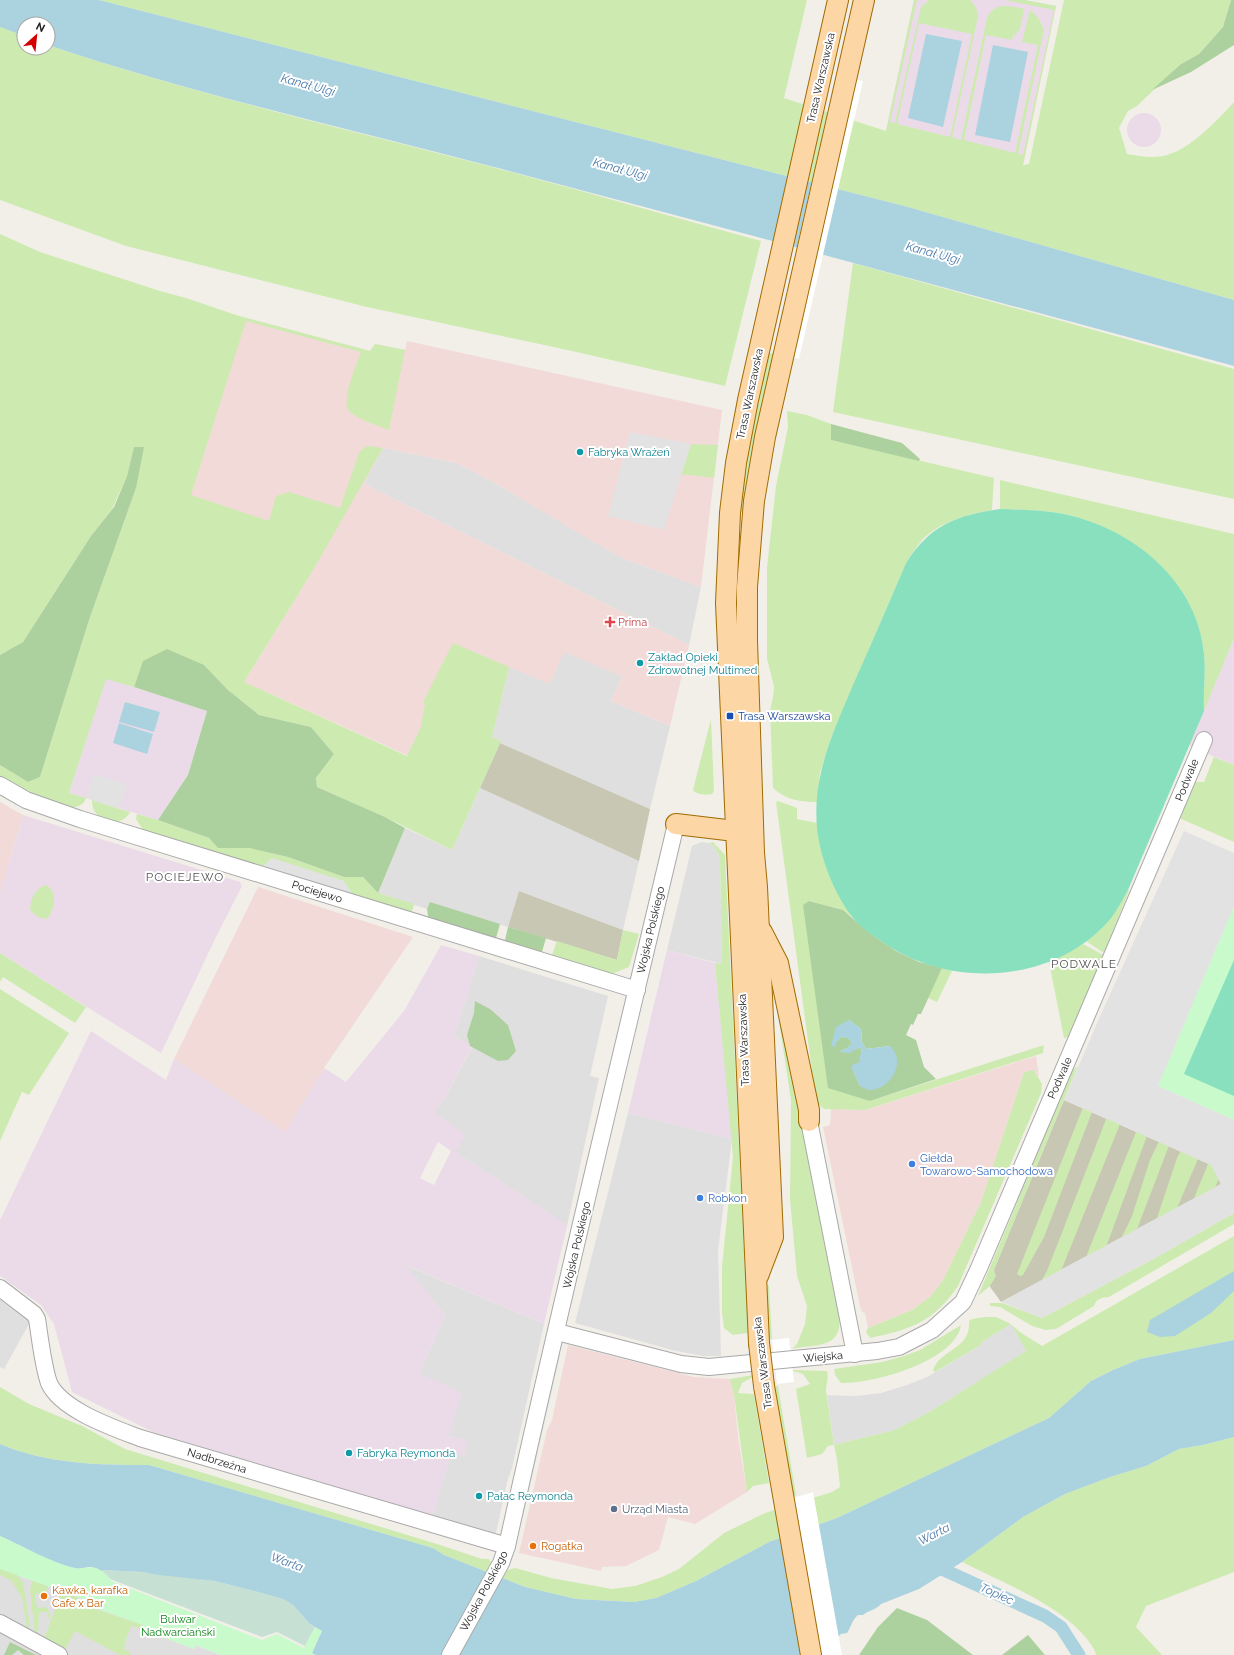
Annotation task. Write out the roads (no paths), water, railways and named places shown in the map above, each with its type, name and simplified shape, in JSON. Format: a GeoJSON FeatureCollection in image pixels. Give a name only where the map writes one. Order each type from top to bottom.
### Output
{"type":"FeatureCollection","features":[{"type":"Feature","properties":{"kind":"main road","name":"Trasa Warszawska"},"geometry":{"type":"LineString","coordinates":[[811,1655],[764,1386],[759,1343],[755,1285],[726,603],[728,538],[738,452],[759,349],[838,0]]}},
{"type":"Feature","properties":{"kind":"main road","name":"Trasa Warszawska"},"geometry":{"type":"LineString","coordinates":[[755,1285],[773,1237],[759,927],[754,853],[747,640],[749,554],[757,480],[783,354],[864,0]]}},
{"type":"Feature","properties":{"kind":"main road"},"geometry":{"type":"LineString","coordinates":[[676,824],[735,831],[754,853]]}},
{"type":"Feature","properties":{"kind":"main road"},"geometry":{"type":"LineString","coordinates":[[759,927],[778,963],[809,1110],[809,1121]]}},
{"type":"Feature","properties":{"kind":"street","name":"Podwale"},"geometry":{"type":"LineString","coordinates":[[855,1354],[899,1347],[932,1330],[963,1302],[979,1268],[1204,740]]}},
{"type":"Feature","properties":{"kind":"street","name":"Pociejewo"},"geometry":{"type":"LineString","coordinates":[[0,785],[26,800],[80,819],[637,990]]}},
{"type":"Feature","properties":{"kind":"street","name":"Wojska Polskiego"},"geometry":{"type":"LineString","coordinates":[[450,1655],[501,1562],[507,1546],[533,1428],[557,1332],[676,824]]}},
{"type":"Feature","properties":{"kind":"street","name":"Wiejska"},"geometry":{"type":"LineString","coordinates":[[557,1332],[681,1364],[709,1367],[855,1354],[809,1121]]}},
{"type":"Feature","properties":{"kind":"street","name":"Nadbrzeżna"},"geometry":{"type":"LineString","coordinates":[[0,1288],[34,1314],[37,1319],[48,1377],[55,1393],[66,1403],[104,1424],[140,1438],[507,1546]]}},
{"type":"Feature","properties":{"kind":"street"},"geometry":{"type":"LineString","coordinates":[[0,1623],[59,1655]]}},
{"type":"Feature","properties":{"kind":"water","name":"Kanał Ulgi"},"geometry":{"type":"Polygon","coordinates":[[[0,0],[99,0],[908,207],[1234,300],[1234,366],[679,216],[214,95],[103,63],[56,48],[56,16],[16,16],[16,33],[0,27],[0,0]]]}},
{"type":"Feature","properties":{"kind":"water"},"geometry":{"type":"Polygon","coordinates":[[[926,34],[962,41],[943,127],[908,118],[926,34]]]}},
{"type":"Feature","properties":{"kind":"water"},"geometry":{"type":"Polygon","coordinates":[[[993,45],[1028,52],[1010,142],[975,135],[993,45]]]}},
{"type":"Feature","properties":{"kind":"water"},"geometry":{"type":"Polygon","coordinates":[[[125,702],[160,712],[154,732],[119,722],[125,702]]]}},
{"type":"Feature","properties":{"kind":"water"},"geometry":{"type":"Polygon","coordinates":[[[119,723],[153,734],[147,754],[113,743],[119,723]]]}},
{"type":"Feature","properties":{"kind":"water"},"geometry":{"type":"Polygon","coordinates":[[[849,1020],[861,1029],[862,1042],[866,1049],[890,1046],[895,1052],[897,1067],[890,1080],[884,1086],[868,1090],[860,1086],[852,1069],[852,1065],[860,1062],[862,1052],[860,1047],[850,1053],[839,1052],[847,1048],[852,1043],[848,1038],[841,1037],[836,1043],[835,1047],[831,1046],[836,1027],[849,1020]]]}},
{"type":"Feature","properties":{"kind":"water"},"geometry":{"type":"Polygon","coordinates":[[[1234,1271],[1234,1291],[1211,1313],[1175,1336],[1160,1337],[1147,1332],[1150,1320],[1234,1271]]]}},
{"type":"Feature","properties":{"kind":"water","name":"Warta"},"geometry":{"type":"Polygon","coordinates":[[[1234,1340],[1234,1437],[1203,1445],[1179,1449],[1146,1466],[1110,1477],[1065,1494],[1023,1517],[962,1562],[919,1589],[881,1604],[877,1608],[863,1615],[858,1615],[847,1633],[841,1634],[827,1647],[812,1655],[316,1655],[312,1653],[322,1631],[310,1624],[293,1605],[283,1599],[215,1581],[143,1572],[102,1571],[93,1567],[75,1568],[48,1558],[0,1536],[0,1444],[36,1456],[73,1462],[111,1465],[149,1465],[433,1548],[444,1555],[525,1587],[576,1599],[634,1602],[656,1598],[696,1581],[769,1542],[837,1518],[1049,1418],[1091,1381],[1113,1370],[1140,1359],[1234,1340]]]}},
{"type":"Feature","properties":{"kind":"waterway","name":"Topiec"},"geometry":{"type":"LineString","coordinates":[[931,1564],[1045,1616],[1061,1627],[1079,1655]]}},
{"type":"Feature","properties":{"kind":"place","name":"Fabryka Wrażeń"},"geometry":{"type":"Point","coordinates":[580,452]}},
{"type":"Feature","properties":{"kind":"place","name":"Prima"},"geometry":{"type":"Point","coordinates":[610,622]}},
{"type":"Feature","properties":{"kind":"place","name":"Zakład Opieki Zdrowotnej Multimed"},"geometry":{"type":"Point","coordinates":[640,663]}},
{"type":"Feature","properties":{"kind":"place","name":"Trasa Warszawska"},"geometry":{"type":"Point","coordinates":[730,716]}},
{"type":"Feature","properties":{"kind":"place","name":"Giełda Towarowo-Samochodowa"},"geometry":{"type":"Point","coordinates":[912,1164]}},
{"type":"Feature","properties":{"kind":"place","name":"Robkon"},"geometry":{"type":"Point","coordinates":[700,1198]}},
{"type":"Feature","properties":{"kind":"place","name":"Fabryka Reymonda"},"geometry":{"type":"Point","coordinates":[349,1453]}},
{"type":"Feature","properties":{"kind":"place","name":"Pałac Reymonda"},"geometry":{"type":"Point","coordinates":[479,1496]}},
{"type":"Feature","properties":{"kind":"place","name":"Urząd Miasta"},"geometry":{"type":"Point","coordinates":[614,1509]}},
{"type":"Feature","properties":{"kind":"place","name":"Rogatka"},"geometry":{"type":"Point","coordinates":[533,1546]}},
{"type":"Feature","properties":{"kind":"place","name":"Kawka, karafka Cafe x Bar"},"geometry":{"type":"Point","coordinates":[44,1596]}},
{"type":"Feature","properties":{"kind":"district","name":"POCIEJEWO"},"geometry":{"type":"Point","coordinates":[185,877]}},
{"type":"Feature","properties":{"kind":"district","name":"PODWALE"},"geometry":{"type":"Point","coordinates":[1084,964]}},
{"type":"Feature","properties":{"kind":"park label","name":"Bulwar Nadwarciański"},"geometry":{"type":"Point","coordinates":[178,1625]}}]}
